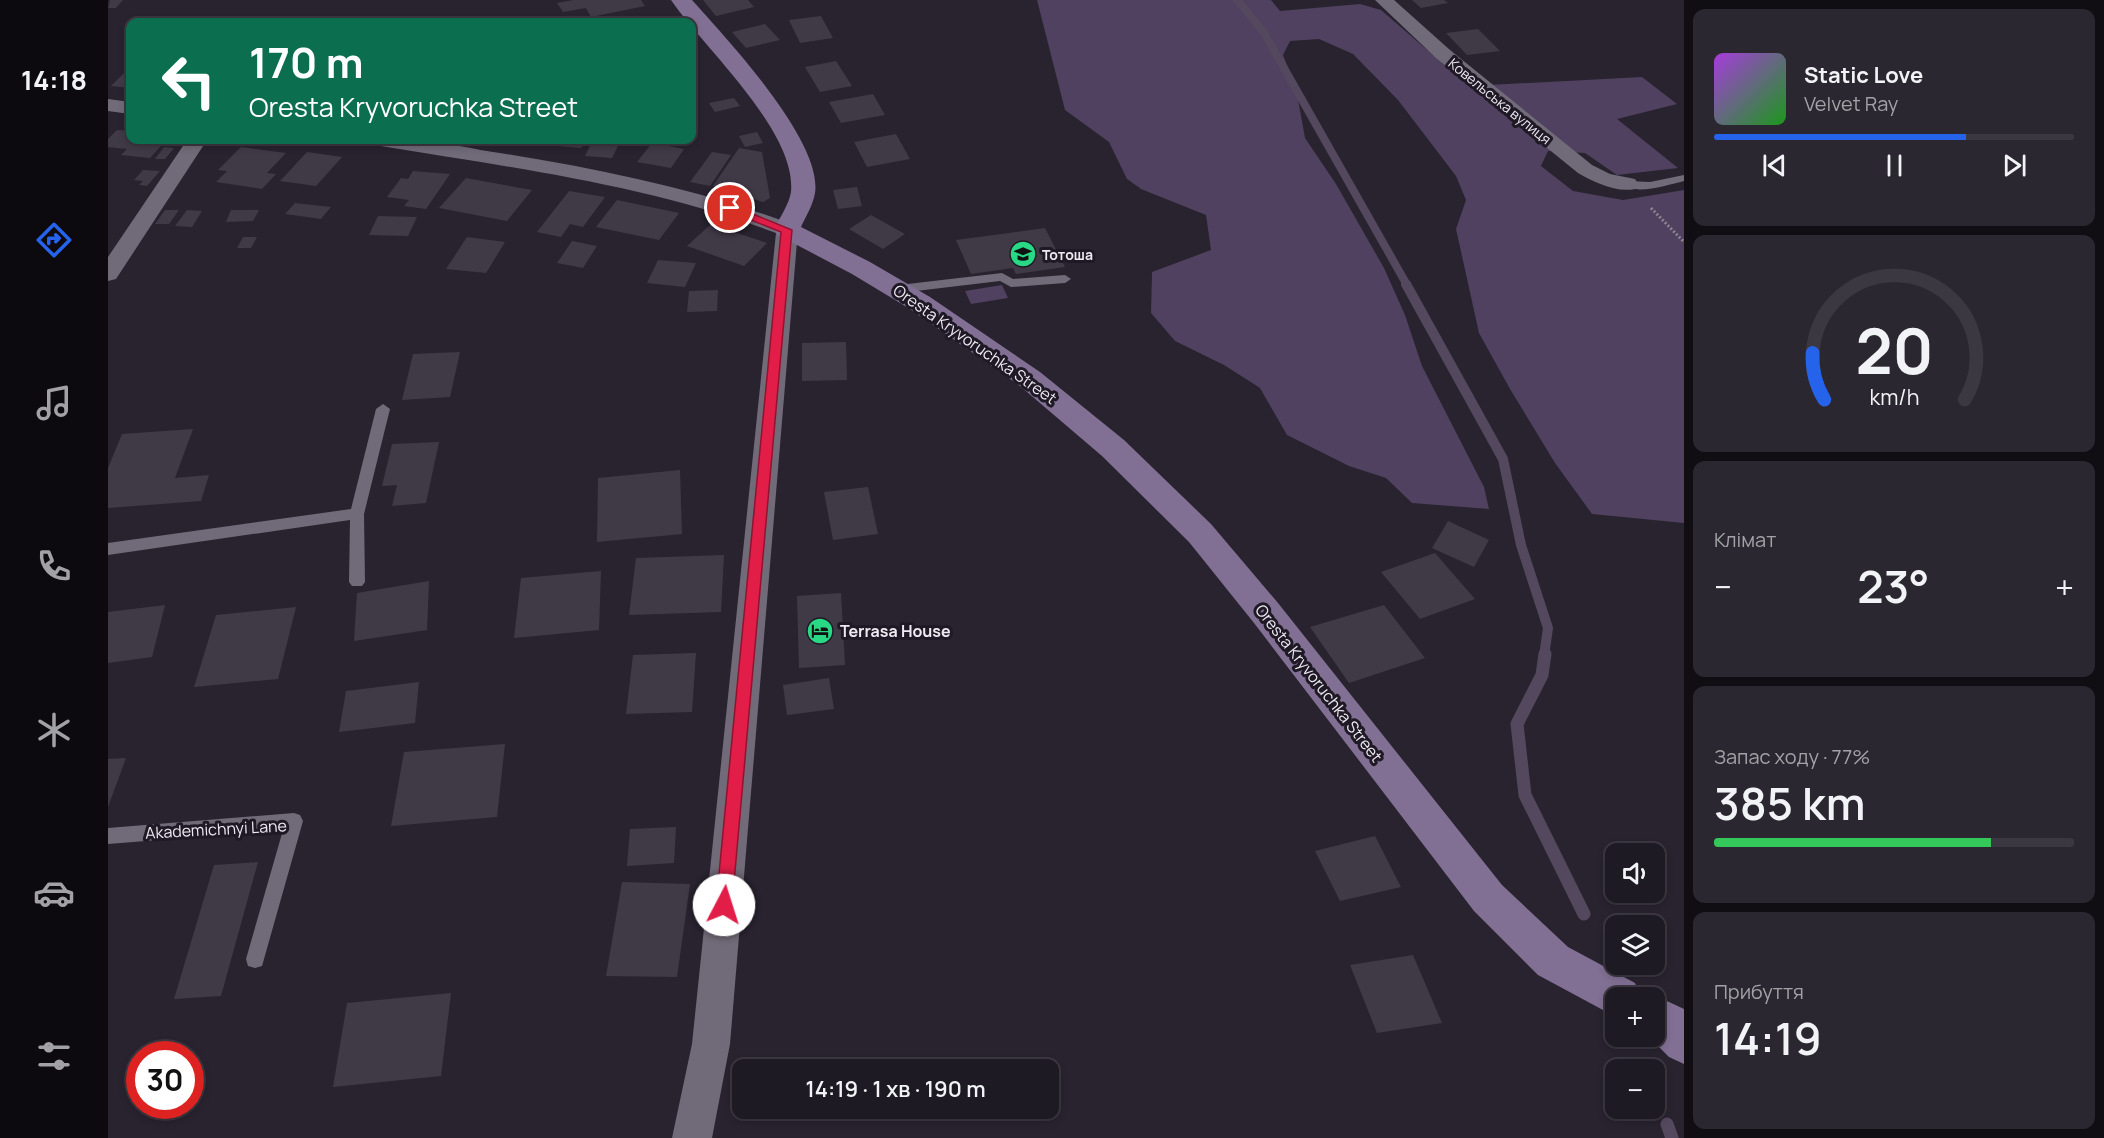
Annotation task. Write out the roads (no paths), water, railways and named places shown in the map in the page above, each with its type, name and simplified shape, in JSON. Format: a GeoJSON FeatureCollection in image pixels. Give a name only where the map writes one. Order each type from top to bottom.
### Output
{"type":"FeatureCollection","features":[{"type":"Feature","properties":{"kind":"street"},"geometry":{"type":"LineString","coordinates":[[681,0],[696,18]]}},
{"type":"Feature","properties":{"kind":"street","name":"Ковельська вулиця"},"geometry":{"type":"LineString","coordinates":[[1384,0],[1443,54],[1585,169],[1603,178],[1627,184]]}},
{"type":"Feature","properties":{"kind":"street"},"geometry":{"type":"LineString","coordinates":[[692,1138],[711,1044],[787,230],[803,190],[798,160],[776,115],[696,18]]}},
{"type":"Feature","properties":{"kind":"street"},"geometry":{"type":"LineString","coordinates":[[108,105],[126,107]]}},
{"type":"Feature","properties":{"kind":"street"},"geometry":{"type":"LineString","coordinates":[[108,274],[194,144]]}},
{"type":"Feature","properties":{"kind":"street","name":"Oresta Kryvoruchka Street"},"geometry":{"type":"LineString","coordinates":[[405,144],[571,172],[709,201],[787,230],[899,289],[1030,379],[1113,448],[1200,533],[1266,613],[1488,898],[1552,961],[1605,990]]}},
{"type":"Feature","properties":{"kind":"lane"},"geometry":{"type":"LineString","coordinates":[[1627,184],[1650,185],[1684,178]]}},
{"type":"Feature","properties":{"kind":"lane"},"geometry":{"type":"LineString","coordinates":[[899,289],[1002,277],[1011,283],[1065,279]]}},
{"type":"Feature","properties":{"kind":"lane"},"geometry":{"type":"LineString","coordinates":[[357,582],[357,514],[383,410]]}},
{"type":"Feature","properties":{"kind":"lane"},"geometry":{"type":"LineString","coordinates":[[108,549],[357,514]]}},
{"type":"Feature","properties":{"kind":"lane","name":"Akademichnyi Lane"},"geometry":{"type":"LineString","coordinates":[[108,836],[294,821],[255,959]]}},
{"type":"Feature","properties":{"kind":"waterway"},"geometry":{"type":"LineString","coordinates":[[1237,0],[1263,31],[1407,285]]}},
{"type":"Feature","properties":{"kind":"waterway"},"geometry":{"type":"LineString","coordinates":[[1406,284],[1503,459],[1521,545],[1548,628],[1544,656]]}},
{"type":"Feature","properties":{"kind":"waterway"},"geometry":{"type":"LineString","coordinates":[[1545,654],[1542,675],[1517,724],[1525,795],[1584,914]]}},
{"type":"Feature","properties":{"kind":"waterway"},"geometry":{"type":"LineString","coordinates":[[1667,1124],[1672,1138]]}},
{"type":"Feature","properties":{"kind":"place","name":"Тотоша"},"geometry":{"type":"Point","coordinates":[1023,254]}},
{"type":"Feature","properties":{"kind":"place","name":"Terrasa House"},"geometry":{"type":"Point","coordinates":[820,631]}}]}
